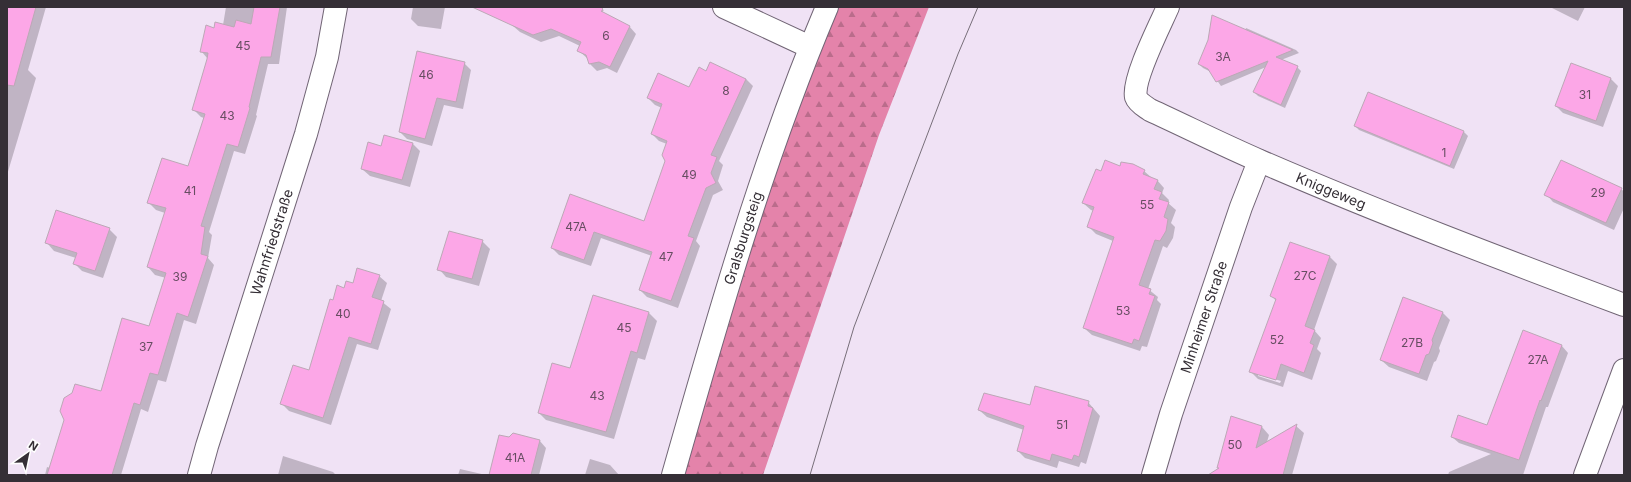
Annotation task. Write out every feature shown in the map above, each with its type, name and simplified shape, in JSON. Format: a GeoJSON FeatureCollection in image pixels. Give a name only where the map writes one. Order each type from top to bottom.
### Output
{"type":"FeatureCollection","features":[{"type":"Feature","properties":{"kind":"street","name":"Wahnfriedstraße"},"geometry":{"type":"LineString","coordinates":[[199,475],[306,134],[326,57],[336,7]]}},
{"type":"Feature","properties":{"kind":"street"},"geometry":{"type":"LineString","coordinates":[[724,7],[810,47]]}},
{"type":"Feature","properties":{"kind":"street","name":"Gralsburgsteig"},"geometry":{"type":"LineString","coordinates":[[673,475],[752,208],[810,47],[827,7]]}},
{"type":"Feature","properties":{"kind":"street","name":"Kniggeweg"},"geometry":{"type":"LineString","coordinates":[[1168,7],[1140,71],[1136,97],[1150,110],[1259,161],[1449,239],[1624,305]]}},
{"type":"Feature","properties":{"kind":"street","name":"Minheimer Straße"},"geometry":{"type":"LineString","coordinates":[[1153,475],[1182,380],[1241,206],[1259,161]]}},
{"type":"Feature","properties":{"kind":"street"},"geometry":{"type":"LineString","coordinates":[[1585,475],[1624,370]]}},
{"type":"Feature","properties":{"kind":"green space"},"geometry":{"type":"Polygon","coordinates":[[[838,7],[929,7],[879,135],[763,475],[683,475],[759,218],[821,48],[838,7]]]}},
{"type":"Feature","properties":{"kind":"building"},"geometry":{"type":"Polygon","coordinates":[[[7,7],[36,7],[14,86],[7,85],[7,7]]]}},
{"type":"Feature","properties":{"kind":"building"},"geometry":{"type":"Polygon","coordinates":[[[254,7],[280,7],[271,57],[261,57],[250,108],[238,147],[227,144],[201,226],[205,227],[201,254],[208,256],[188,317],[177,313],[158,375],[150,373],[140,405],[134,403],[112,475],[47,475],[64,420],[60,411],[64,398],[72,393],[75,384],[101,391],[122,318],[149,326],[166,273],[147,267],[166,208],[147,203],[162,158],[188,166],[205,114],[192,110],[208,53],[200,52],[206,25],[214,28],[215,22],[234,27],[236,20],[251,24],[254,7]]]}},
{"type":"Feature","properties":{"kind":"building"},"geometry":{"type":"Polygon","coordinates":[[[472,7],[602,7],[603,11],[601,11],[630,26],[610,67],[599,62],[589,64],[586,55],[577,51],[581,42],[551,29],[533,35],[472,7]]]}},
{"type":"Feature","properties":{"kind":"building"},"geometry":{"type":"Polygon","coordinates":[[[1212,15],[1293,50],[1276,57],[1298,66],[1281,105],[1253,92],[1268,61],[1216,82],[1208,69],[1198,64],[1208,40],[1212,15]]]}},
{"type":"Feature","properties":{"kind":"building"},"geometry":{"type":"Polygon","coordinates":[[[417,51],[465,62],[456,102],[437,98],[425,139],[399,132],[417,51]]]}},
{"type":"Feature","properties":{"kind":"building"},"geometry":{"type":"Polygon","coordinates":[[[710,62],[746,79],[711,155],[717,157],[711,173],[716,183],[706,188],[688,236],[694,238],[671,301],[639,290],[652,252],[594,232],[584,260],[551,248],[570,194],[644,221],[665,161],[662,155],[667,141],[651,134],[662,104],[647,98],[658,73],[689,87],[699,67],[706,71],[710,62]]]}},
{"type":"Feature","properties":{"kind":"building"},"geometry":{"type":"Polygon","coordinates":[[[1571,63],[1611,78],[1596,121],[1555,106],[1571,63]]]}},
{"type":"Feature","properties":{"kind":"building"},"geometry":{"type":"Polygon","coordinates":[[[1368,92],[1464,131],[1450,166],[1354,126],[1368,92]]]}},
{"type":"Feature","properties":{"kind":"building"},"geometry":{"type":"Polygon","coordinates":[[[384,135],[413,143],[402,180],[361,169],[368,142],[381,146],[384,135]]]}},
{"type":"Feature","properties":{"kind":"building"},"geometry":{"type":"Polygon","coordinates":[[[1105,160],[1120,166],[1121,162],[1133,164],[1145,170],[1143,174],[1158,180],[1154,189],[1162,192],[1159,199],[1169,202],[1164,217],[1168,219],[1166,231],[1160,241],[1155,240],[1139,285],[1151,289],[1149,294],[1155,296],[1139,341],[1134,339],[1132,344],[1083,328],[1114,237],[1087,227],[1094,207],[1082,203],[1096,169],[1101,171],[1105,160]]]}},
{"type":"Feature","properties":{"kind":"building"},"geometry":{"type":"Polygon","coordinates":[[[1561,160],[1622,188],[1606,223],[1544,195],[1561,160]]]}},
{"type":"Feature","properties":{"kind":"building"},"geometry":{"type":"Polygon","coordinates":[[[56,210],[110,228],[95,271],[73,264],[77,253],[45,243],[56,210]]]}},
{"type":"Feature","properties":{"kind":"building"},"geometry":{"type":"Polygon","coordinates":[[[449,231],[483,240],[472,279],[437,270],[449,231]]]}},
{"type":"Feature","properties":{"kind":"building"},"geometry":{"type":"Polygon","coordinates":[[[1290,242],[1330,256],[1305,326],[1315,330],[1310,343],[1314,345],[1304,373],[1281,364],[1276,380],[1249,372],[1276,299],[1270,296],[1290,242]]]}},
{"type":"Feature","properties":{"kind":"building"},"geometry":{"type":"Polygon","coordinates":[[[357,268],[380,275],[372,297],[384,301],[371,344],[349,337],[323,418],[280,404],[293,365],[309,370],[330,299],[333,300],[337,285],[344,288],[346,281],[353,283],[357,268]]]}},
{"type":"Feature","properties":{"kind":"building"},"geometry":{"type":"Polygon","coordinates":[[[593,295],[649,312],[637,353],[631,351],[606,432],[538,413],[552,363],[570,368],[593,295]]]}},
{"type":"Feature","properties":{"kind":"building"},"geometry":{"type":"Polygon","coordinates":[[[1403,297],[1443,312],[1432,340],[1433,343],[1429,354],[1426,355],[1419,374],[1380,360],[1403,297]]]}},
{"type":"Feature","properties":{"kind":"building"},"geometry":{"type":"Polygon","coordinates":[[[1523,330],[1562,345],[1541,401],[1540,400],[1519,460],[1451,437],[1458,415],[1487,425],[1523,330]]]}},
{"type":"Feature","properties":{"kind":"building"},"geometry":{"type":"Polygon","coordinates":[[[1035,386],[1089,401],[1088,406],[1093,408],[1079,457],[1074,455],[1072,460],[1052,454],[1050,461],[1017,451],[1024,426],[978,410],[984,393],[1030,405],[1035,386]]]}},
{"type":"Feature","properties":{"kind":"building"},"geometry":{"type":"Polygon","coordinates":[[[1231,416],[1262,426],[1256,448],[1297,424],[1283,475],[1208,475],[1219,468],[1217,468],[1231,416]]]}},
{"type":"Feature","properties":{"kind":"building"},"geometry":{"type":"Polygon","coordinates":[[[513,433],[540,440],[531,475],[489,475],[499,435],[509,437],[513,433]]]}},
{"type":"Feature","properties":{"kind":"tram line"},"geometry":{"type":"LineString","coordinates":[[810,475],[854,327],[958,54],[978,7]]}}]}
